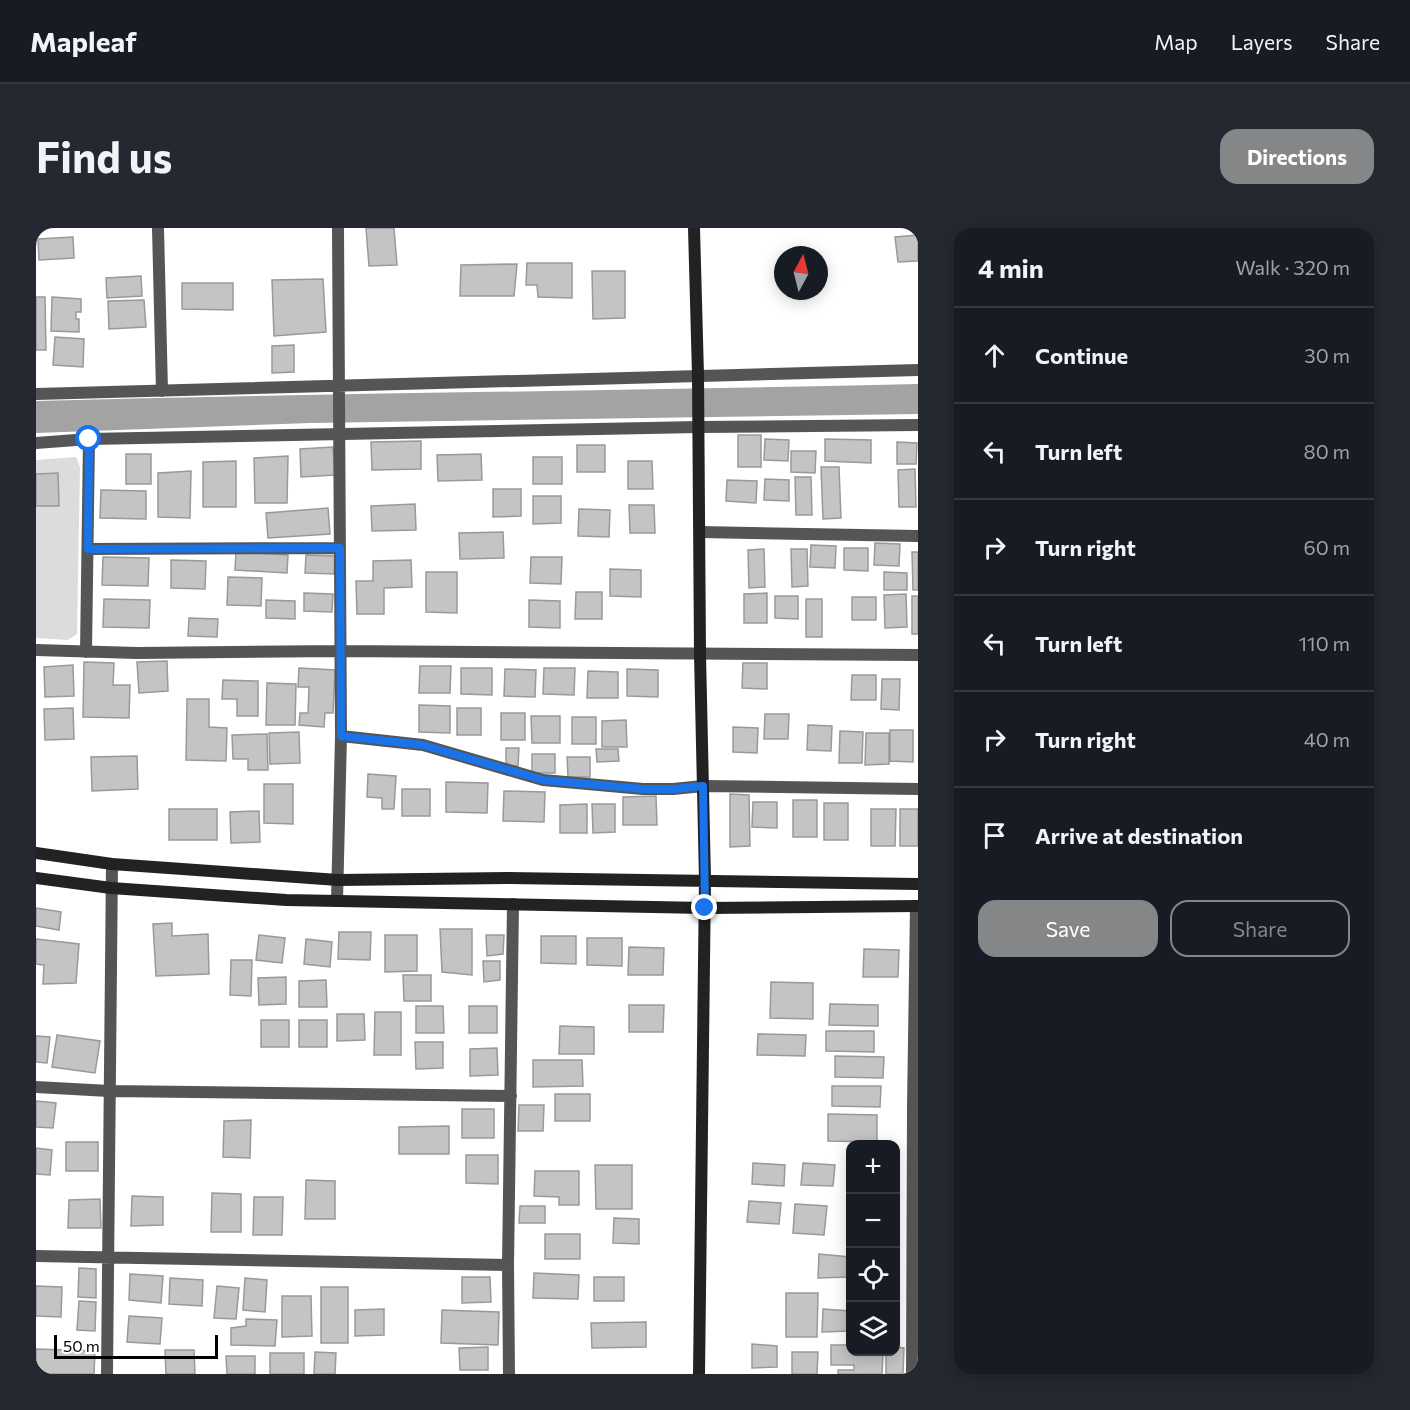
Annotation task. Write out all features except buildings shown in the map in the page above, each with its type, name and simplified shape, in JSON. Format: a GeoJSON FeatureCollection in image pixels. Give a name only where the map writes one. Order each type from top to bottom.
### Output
{"type":"FeatureCollection","features":[{"type":"Feature","properties":{"kind":"street"},"geometry":{"type":"LineString","coordinates":[[158,228],[162,391]]}},
{"type":"Feature","properties":{"kind":"street"},"geometry":{"type":"LineString","coordinates":[[337,901],[341,736],[338,228]]}},
{"type":"Feature","properties":{"kind":"street"},"geometry":{"type":"LineString","coordinates":[[694,228],[705,880],[699,1374]]}},
{"type":"Feature","properties":{"kind":"street"},"geometry":{"type":"LineString","coordinates":[[36,394],[918,370]]}},
{"type":"Feature","properties":{"kind":"street"},"geometry":{"type":"LineString","coordinates":[[36,443],[89,439],[918,425]]}},
{"type":"Feature","properties":{"kind":"street"},"geometry":{"type":"LineString","coordinates":[[86,652],[89,439]]}},
{"type":"Feature","properties":{"kind":"street"},"geometry":{"type":"LineString","coordinates":[[700,532],[918,536]]}},
{"type":"Feature","properties":{"kind":"street"},"geometry":{"type":"LineString","coordinates":[[88,549],[340,548]]}},
{"type":"Feature","properties":{"kind":"street"},"geometry":{"type":"LineString","coordinates":[[36,650],[137,653],[339,651],[918,655]]}},
{"type":"Feature","properties":{"kind":"street"},"geometry":{"type":"LineString","coordinates":[[341,736],[423,745],[543,780],[643,789],[703,786],[918,789]]}},
{"type":"Feature","properties":{"kind":"street"},"geometry":{"type":"LineString","coordinates":[[36,853],[112,864],[338,880],[508,878],[918,884]]}},
{"type":"Feature","properties":{"kind":"street"},"geometry":{"type":"LineString","coordinates":[[107,1374],[112,864]]}},
{"type":"Feature","properties":{"kind":"street"},"geometry":{"type":"LineString","coordinates":[[36,878],[111,888],[286,900],[705,908],[917,906],[912,1374]]}},
{"type":"Feature","properties":{"kind":"street"},"geometry":{"type":"LineString","coordinates":[[510,1374],[508,1264],[513,904]]}},
{"type":"Feature","properties":{"kind":"street"},"geometry":{"type":"LineString","coordinates":[[36,1087],[109,1091],[511,1096]]}},
{"type":"Feature","properties":{"kind":"street"},"geometry":{"type":"LineString","coordinates":[[36,1256],[508,1264]]}},
{"type":"Feature","properties":{"kind":"shaded area"},"geometry":{"type":"Polygon","coordinates":[[[918,384],[918,414],[311,423],[36,433],[36,401],[918,384]]]}},
{"type":"Feature","properties":{"kind":"shaded area"},"geometry":{"type":"Polygon","coordinates":[[[76,457],[80,467],[77,634],[68,640],[36,638],[36,460],[76,457]]]}},
{"type":"Feature","properties":{"kind":"route"},"geometry":{"type":"LineString","coordinates":[[89,439],[88,549],[340,548],[341,736],[423,745],[543,780],[643,789],[703,786],[705,908]]}}]}
